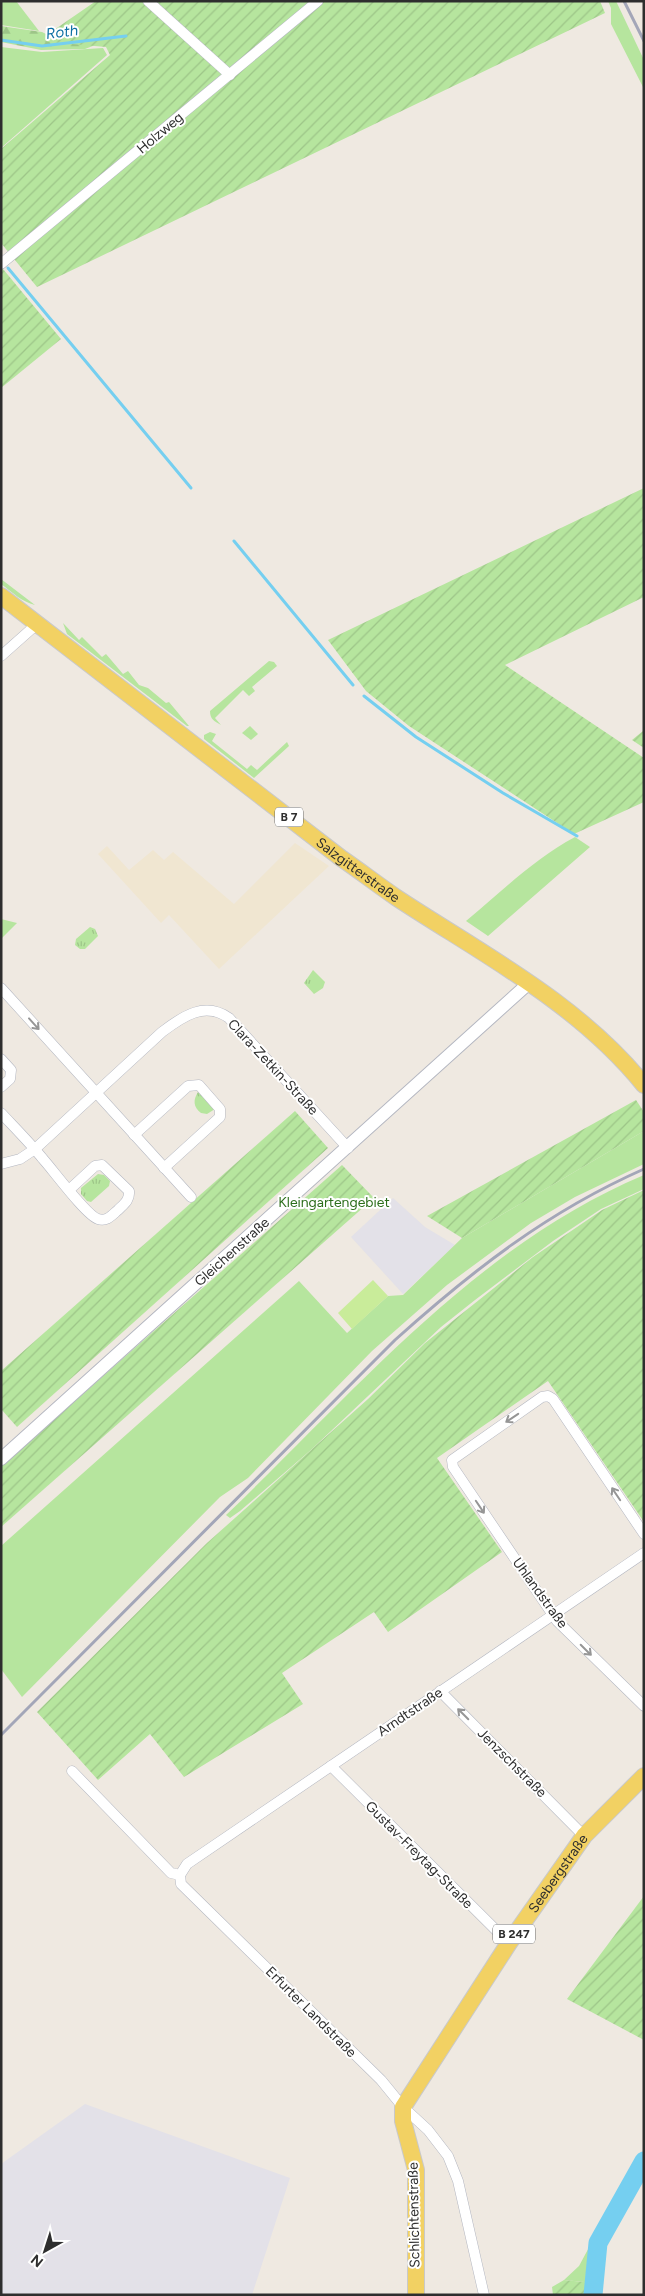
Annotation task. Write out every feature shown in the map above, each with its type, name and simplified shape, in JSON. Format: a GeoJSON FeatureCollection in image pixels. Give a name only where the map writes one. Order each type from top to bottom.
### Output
{"type":"FeatureCollection","features":[{"type":"Feature","properties":{"kind":"main road","name":"Salzgitterstraße"},"geometry":{"type":"LineString","coordinates":[[1,596],[362,873],[529,983],[596,1036],[644,1084]]}},
{"type":"Feature","properties":{"kind":"main road","name":"Seebergstraße"},"geometry":{"type":"LineString","coordinates":[[403,2107],[509,1943],[584,1836],[644,1776]]}},
{"type":"Feature","properties":{"kind":"main road","name":"Schlichtenstraße"},"geometry":{"type":"LineString","coordinates":[[403,2107],[403,2120],[416,2170],[416,2295]]}},
{"type":"Feature","properties":{"kind":"street"},"geometry":{"type":"LineString","coordinates":[[148,1],[230,75]]}},
{"type":"Feature","properties":{"kind":"street","name":"Holzweg"},"geometry":{"type":"LineString","coordinates":[[1,264],[318,1]]}},
{"type":"Feature","properties":{"kind":"street"},"geometry":{"type":"LineString","coordinates":[[1,656],[37,624]]}},
{"type":"Feature","properties":{"kind":"street","name":"Gleichenstraße"},"geometry":{"type":"LineString","coordinates":[[1,1459],[529,983]]}},
{"type":"Feature","properties":{"kind":"street"},"geometry":{"type":"LineString","coordinates":[[1,988],[191,1197]]}},
{"type":"Feature","properties":{"kind":"street","name":"Clara-Zetkin-Straße"},"geometry":{"type":"LineString","coordinates":[[1,1164],[20,1159],[35,1149],[174,1023],[199,1011],[216,1011],[234,1024],[348,1148]]}},
{"type":"Feature","properties":{"kind":"street"},"geometry":{"type":"LineString","coordinates":[[1,1059],[11,1070],[10,1079],[1,1087]]}},
{"type":"Feature","properties":{"kind":"street"},"geometry":{"type":"LineString","coordinates":[[134,1134],[188,1086],[199,1085],[220,1109],[220,1117],[164,1168]]}},
{"type":"Feature","properties":{"kind":"street"},"geometry":{"type":"LineString","coordinates":[[1,1113],[35,1149],[69,1190],[93,1216],[101,1220],[109,1218],[126,1201],[129,1195],[128,1191],[102,1165],[95,1166],[69,1190]]}},
{"type":"Feature","properties":{"kind":"street","name":"Uhlandstraße"},"geometry":{"type":"LineString","coordinates":[[644,1534],[553,1399],[548,1396],[542,1398],[452,1460],[453,1466],[553,1615],[644,1706]]}},
{"type":"Feature","properties":{"kind":"street","name":"Arndtstraße"},"geometry":{"type":"LineString","coordinates":[[180,1875],[187,1864],[644,1553]]}},
{"type":"Feature","properties":{"kind":"street","name":"Jenzschstraße"},"geometry":{"type":"LineString","coordinates":[[440,1691],[584,1836]]}},
{"type":"Feature","properties":{"kind":"street","name":"Gustav-Freytag-Straße"},"geometry":{"type":"LineString","coordinates":[[330,1766],[509,1943]]}},
{"type":"Feature","properties":{"kind":"street","name":"Erfurter Landstraße"},"geometry":{"type":"LineString","coordinates":[[72,1771],[171,1873],[180,1875],[182,1884],[380,2080],[438,2143],[454,2169],[484,2295]]}},
{"type":"Feature","properties":{"kind":"shaded area"},"geometry":{"type":"Polygon","coordinates":[[[295,843],[329,866],[219,969],[169,915],[161,923],[98,854],[107,846],[129,870],[153,850],[164,860],[173,852],[234,904],[295,843]]]}},
{"type":"Feature","properties":{"kind":"shaded area"},"geometry":{"type":"Polygon","coordinates":[[[393,1198],[425,1227],[455,1245],[403,1294],[351,1237],[393,1198]]]}},
{"type":"Feature","properties":{"kind":"shaded area"},"geometry":{"type":"Polygon","coordinates":[[[85,2104],[290,2178],[252,2295],[1,2295],[1,2164],[85,2104]]]}},
{"type":"Feature","properties":{"kind":"green space"},"geometry":{"type":"Polygon","coordinates":[[[1,1],[16,1],[39,31],[1,25],[1,1]]]}},
{"type":"Feature","properties":{"kind":"green space"},"geometry":{"type":"Polygon","coordinates":[[[96,1],[600,1],[605,13],[37,287],[1,243],[1,149],[110,55],[106,47],[38,41],[96,1]]]}},
{"type":"Feature","properties":{"kind":"green space"},"geometry":{"type":"Polygon","coordinates":[[[608,1],[616,1],[644,60],[644,89],[611,24],[611,8],[608,1]]]}},
{"type":"Feature","properties":{"kind":"green space"},"geometry":{"type":"Polygon","coordinates":[[[1,26],[42,32],[56,39],[103,42],[85,49],[41,50],[1,42],[1,26]]]}},
{"type":"Feature","properties":{"kind":"green space"},"geometry":{"type":"Polygon","coordinates":[[[1,47],[42,52],[103,48],[107,55],[1,148],[1,47]]]}},
{"type":"Feature","properties":{"kind":"green space"},"geometry":{"type":"Polygon","coordinates":[[[3,269],[61,339],[1,388],[1,270],[3,269]]]}},
{"type":"Feature","properties":{"kind":"green space"},"geometry":{"type":"Polygon","coordinates":[[[644,488],[644,597],[505,665],[644,758],[644,802],[574,834],[409,726],[366,691],[328,640],[644,488]]]}},
{"type":"Feature","properties":{"kind":"green space"},"geometry":{"type":"Polygon","coordinates":[[[1,579],[35,605],[26,602],[1,584],[1,579]]]}},
{"type":"Feature","properties":{"kind":"green space"},"geometry":{"type":"Polygon","coordinates":[[[63,623],[79,640],[82,637],[102,657],[106,654],[123,674],[128,671],[139,685],[148,688],[166,703],[169,702],[189,726],[67,634],[63,623]]]}},
{"type":"Feature","properties":{"kind":"green space"},"geometry":{"type":"Polygon","coordinates":[[[269,661],[274,662],[277,666],[252,687],[255,691],[249,696],[243,690],[215,718],[221,725],[213,720],[210,711],[269,661]]]}},
{"type":"Feature","properties":{"kind":"green space"},"geometry":{"type":"Polygon","coordinates":[[[250,726],[258,734],[251,740],[242,733],[250,726]]]}},
{"type":"Feature","properties":{"kind":"green space"},"geometry":{"type":"Polygon","coordinates":[[[644,731],[644,748],[632,740],[644,731]]]}},
{"type":"Feature","properties":{"kind":"green space"},"geometry":{"type":"Polygon","coordinates":[[[210,732],[216,734],[212,741],[247,769],[251,765],[257,770],[287,742],[289,746],[254,778],[204,739],[204,735],[210,732]]]}},
{"type":"Feature","properties":{"kind":"green space"},"geometry":{"type":"Polygon","coordinates":[[[575,837],[590,847],[488,936],[466,921],[546,855],[575,837]]]}},
{"type":"Feature","properties":{"kind":"green space"},"geometry":{"type":"Polygon","coordinates":[[[1,919],[17,923],[1,939],[1,919]]]}},
{"type":"Feature","properties":{"kind":"green space"},"geometry":{"type":"Polygon","coordinates":[[[90,927],[95,929],[98,936],[85,949],[80,949],[75,945],[76,939],[90,927]]]}},
{"type":"Feature","properties":{"kind":"green space"},"geometry":{"type":"Polygon","coordinates":[[[313,970],[325,982],[323,988],[314,994],[304,983],[313,970]]]}},
{"type":"Feature","properties":{"kind":"green space"},"geometry":{"type":"Polygon","coordinates":[[[198,1092],[215,1109],[207,1114],[198,1111],[195,1098],[198,1092]]]}},
{"type":"Feature","properties":{"kind":"green space"},"geometry":{"type":"Polygon","coordinates":[[[636,1100],[644,1112],[644,1131],[462,1238],[427,1216],[636,1100]]]}},
{"type":"Feature","properties":{"kind":"green space","name":"Kleingartengebiet"},"geometry":{"type":"Polygon","coordinates":[[[295,1111],[328,1148],[17,1427],[1,1409],[1,1371],[295,1111]]]}},
{"type":"Feature","properties":{"kind":"green space"},"geometry":{"type":"Polygon","coordinates":[[[644,1131],[644,1164],[575,1197],[531,1223],[447,1285],[372,1351],[248,1478],[220,1497],[22,1697],[1,1669],[1,1546],[299,1281],[347,1333],[388,1296],[403,1295],[462,1238],[644,1131]]]}},
{"type":"Feature","properties":{"kind":"green space","name":"Kleingartengebiet"},"geometry":{"type":"Polygon","coordinates":[[[342,1165],[374,1198],[1,1527],[1,1466],[342,1165]]]}},
{"type":"Feature","properties":{"kind":"green space"},"geometry":{"type":"Polygon","coordinates":[[[98,1174],[104,1175],[110,1181],[109,1186],[91,1202],[87,1201],[81,1194],[81,1188],[98,1174]]]}},
{"type":"Feature","properties":{"kind":"green space"},"geometry":{"type":"Polygon","coordinates":[[[644,1175],[644,1189],[601,1209],[553,1241],[475,1300],[441,1327],[312,1449],[240,1511],[230,1518],[226,1515],[371,1372],[471,1282],[525,1241],[583,1205],[644,1175]]]}},
{"type":"Feature","properties":{"kind":"green space"},"geometry":{"type":"Polygon","coordinates":[[[644,1190],[644,1522],[548,1381],[437,1458],[502,1552],[388,1632],[374,1612],[282,1673],[303,1704],[184,1777],[150,1734],[98,1780],[37,1712],[207,1543],[368,1399],[425,1343],[533,1257],[602,1210],[644,1190]]]}},
{"type":"Feature","properties":{"kind":"green space"},"geometry":{"type":"Polygon","coordinates":[[[373,1280],[388,1296],[352,1329],[338,1313],[373,1280]]]}},
{"type":"Feature","properties":{"kind":"green space"},"geometry":{"type":"Polygon","coordinates":[[[644,1896],[644,2040],[567,1999],[644,1896]]]}},
{"type":"Feature","properties":{"kind":"green space"},"geometry":{"type":"Polygon","coordinates":[[[610,2219],[597,2242],[594,2283],[564,2280],[579,2266],[593,2240],[610,2219]]]}},
{"type":"Feature","properties":{"kind":"green space"},"geometry":{"type":"Polygon","coordinates":[[[564,2280],[594,2283],[593,2295],[553,2295],[552,2287],[564,2280]]]}},
{"type":"Feature","properties":{"kind":"waterway","name":"Roth"},"geometry":{"type":"LineString","coordinates":[[1,40],[42,46],[126,36]]}},
{"type":"Feature","properties":{"kind":"waterway"},"geometry":{"type":"LineString","coordinates":[[8,268],[191,488]]}},
{"type":"Feature","properties":{"kind":"waterway"},"geometry":{"type":"LineString","coordinates":[[234,541],[353,685]]}},
{"type":"Feature","properties":{"kind":"waterway"},"geometry":{"type":"LineString","coordinates":[[364,696],[416,737],[503,793],[577,836]]}},
{"type":"Feature","properties":{"kind":"waterway"},"geometry":{"type":"LineString","coordinates":[[593,2295],[598,2243],[644,2161]]}},
{"type":"Feature","properties":{"kind":"railway"},"geometry":{"type":"LineString","coordinates":[[624,1],[644,41]]}},
{"type":"Feature","properties":{"kind":"railway"},"geometry":{"type":"LineString","coordinates":[[1,1735],[395,1340],[424,1314],[512,1244],[575,1204],[644,1169]]}}]}
